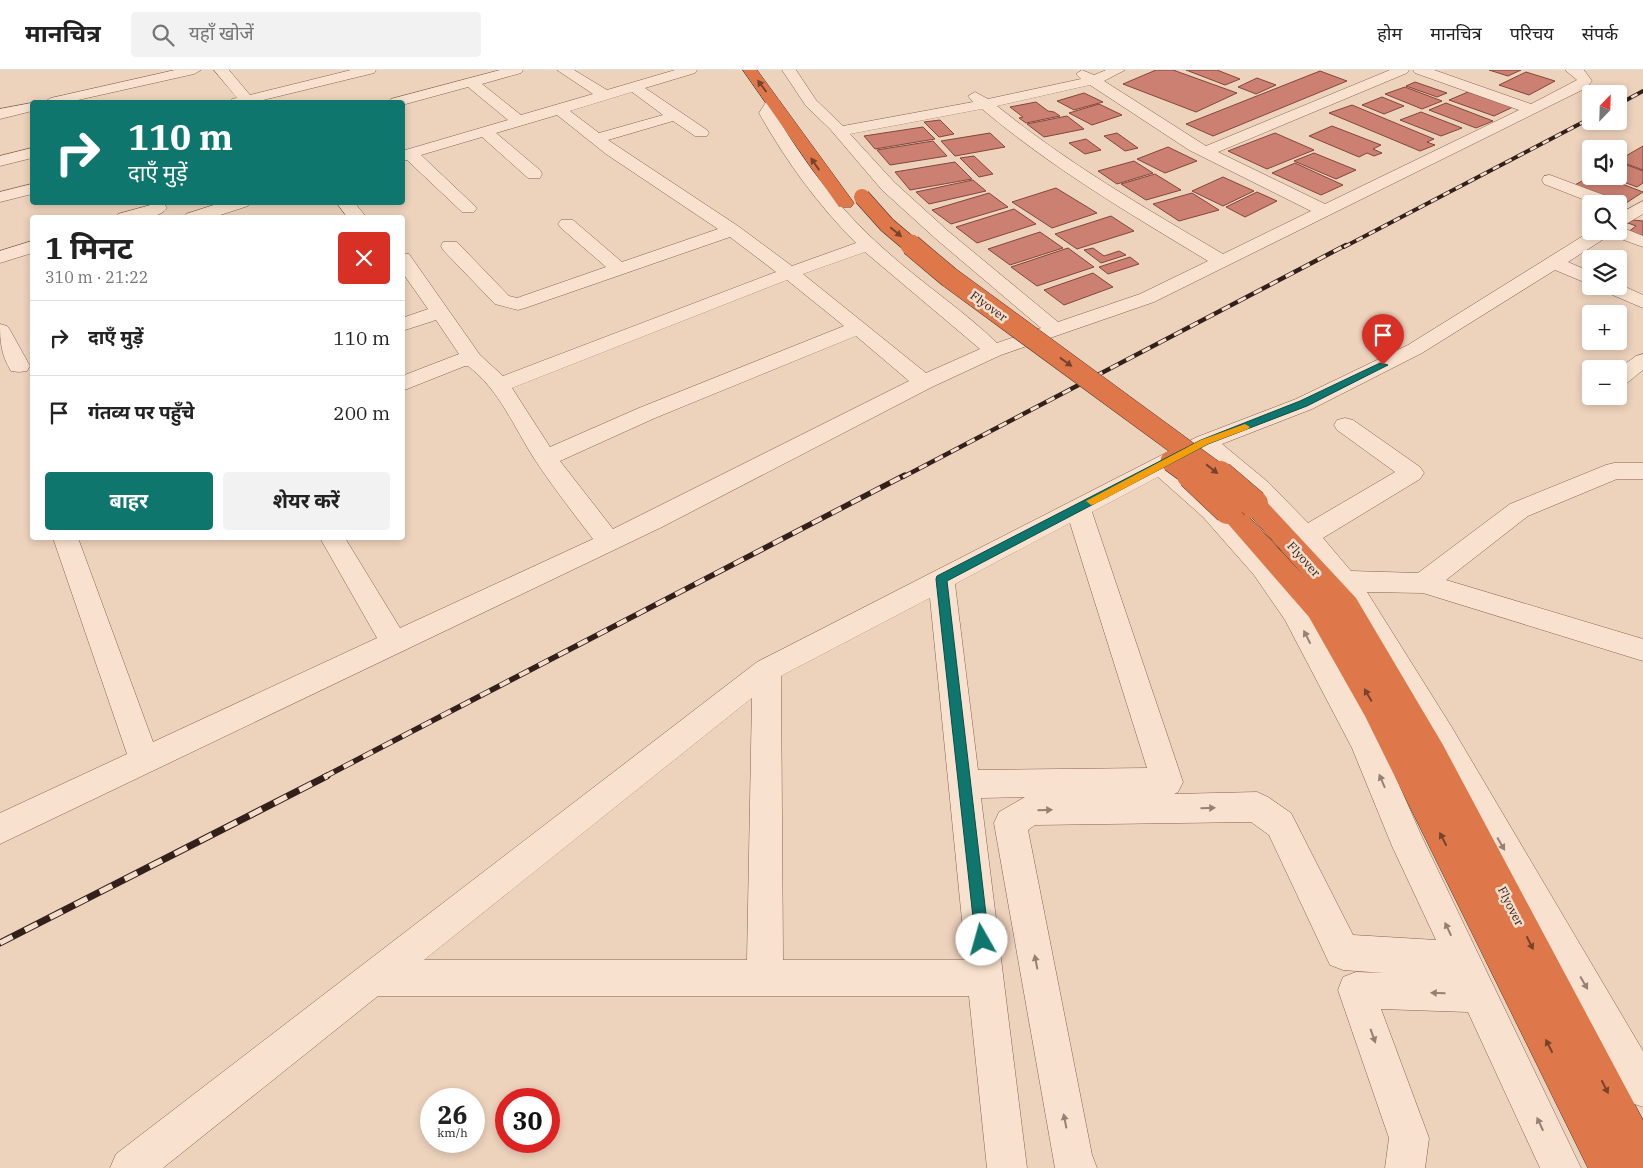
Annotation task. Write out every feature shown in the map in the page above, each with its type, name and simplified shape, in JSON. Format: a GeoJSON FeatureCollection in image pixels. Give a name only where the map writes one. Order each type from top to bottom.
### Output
{"type":"FeatureCollection","features":[{"type":"Feature","properties":{"kind":"highway","name":"Flyover"},"geometry":{"type":"LineString","coordinates":[[750,70],[793,133],[853,200],[887,225],[949,277],[1220,475],[1254,504],[1346,605],[1432,754],[1643,1160]]}},
{"type":"Feature","properties":{"kind":"highway","name":"Flyover"},"geometry":{"type":"LineString","coordinates":[[792,101],[834,164],[872,230],[933,284],[1196,479],[1247,530],[1319,610],[1376,708],[1610,1168]]}},
{"type":"Feature","properties":{"kind":"street"},"geometry":{"type":"LineString","coordinates":[[60,100],[194,70]]}},
{"type":"Feature","properties":{"kind":"street"},"geometry":{"type":"LineString","coordinates":[[221,70],[243,100]]}},
{"type":"Feature","properties":{"kind":"street"},"geometry":{"type":"LineString","coordinates":[[251,100],[351,72],[369,70]]}},
{"type":"Feature","properties":{"kind":"street"},"geometry":{"type":"LineString","coordinates":[[404,100],[516,70]]}},
{"type":"Feature","properties":{"kind":"street"},"geometry":{"type":"LineString","coordinates":[[564,70],[606,96]]}},
{"type":"Feature","properties":{"kind":"street"},"geometry":{"type":"LineString","coordinates":[[406,155],[606,96],[671,72],[690,70]]}},
{"type":"Feature","properties":{"kind":"street"},"geometry":{"type":"LineString","coordinates":[[789,70],[811,103],[888,186],[942,235],[1057,331]]}},
{"type":"Feature","properties":{"kind":"street"},"geometry":{"type":"LineString","coordinates":[[835,127],[981,101],[1118,70]]}},
{"type":"Feature","properties":{"kind":"street"},"geometry":{"type":"LineString","coordinates":[[1206,152],[1402,70]]}},
{"type":"Feature","properties":{"kind":"street"},"geometry":{"type":"LineString","coordinates":[[1420,70],[1532,109]]}},
{"type":"Feature","properties":{"kind":"street"},"geometry":{"type":"LineString","coordinates":[[0,829],[609,542],[924,382],[994,352],[1147,298],[1224,262],[1581,85],[1585,81],[1581,74],[1572,70]]}},
{"type":"Feature","properties":{"kind":"street"},"geometry":{"type":"LineString","coordinates":[[1091,75],[1206,152],[1325,211]]}},
{"type":"Feature","properties":{"kind":"street"},"geometry":{"type":"LineString","coordinates":[[471,82],[520,122]]}},
{"type":"Feature","properties":{"kind":"street"},"geometry":{"type":"LineString","coordinates":[[634,86],[700,133]]}},
{"type":"Feature","properties":{"kind":"street"},"geometry":{"type":"LineString","coordinates":[[792,101],[811,103]]}},
{"type":"Feature","properties":{"kind":"street"},"geometry":{"type":"LineString","coordinates":[[981,101],[1025,137],[1100,189],[1224,262]]}},
{"type":"Feature","properties":{"kind":"street"},"geometry":{"type":"LineString","coordinates":[[773,102],[767,113],[783,144],[822,196],[868,245],[994,352]]}},
{"type":"Feature","properties":{"kind":"street"},"geometry":{"type":"LineString","coordinates":[[0,114],[30,107]]}},
{"type":"Feature","properties":{"kind":"street"},"geometry":{"type":"LineString","coordinates":[[560,110],[596,139],[732,230],[789,272],[924,382]]}},
{"type":"Feature","properties":{"kind":"street"},"geometry":{"type":"LineString","coordinates":[[596,139],[675,116]]}},
{"type":"Feature","properties":{"kind":"street"},"geometry":{"type":"LineString","coordinates":[[485,132],[534,174]]}},
{"type":"Feature","properties":{"kind":"street"},"geometry":{"type":"LineString","coordinates":[[0,161],[30,154]]}},
{"type":"Feature","properties":{"kind":"street"},"geometry":{"type":"LineString","coordinates":[[406,155],[468,208]]}},
{"type":"Feature","properties":{"kind":"street"},"geometry":{"type":"LineString","coordinates":[[1550,180],[1588,195]]}},
{"type":"Feature","properties":{"kind":"street"},"geometry":{"type":"LineString","coordinates":[[0,197],[30,190]]}},
{"type":"Feature","properties":{"kind":"street"},"geometry":{"type":"LineString","coordinates":[[201,215],[233,205]]}},
{"type":"Feature","properties":{"kind":"street"},"geometry":{"type":"LineString","coordinates":[[347,205],[355,215]]}},
{"type":"Feature","properties":{"kind":"street"},"geometry":{"type":"LineString","coordinates":[[135,215],[158,209]]}},
{"type":"Feature","properties":{"kind":"street"},"geometry":{"type":"LineString","coordinates":[[566,224],[620,270]]}},
{"type":"Feature","properties":{"kind":"street"},"geometry":{"type":"LineString","coordinates":[[450,246],[502,300],[518,304],[732,230]]}},
{"type":"Feature","properties":{"kind":"street"},"geometry":{"type":"LineString","coordinates":[[1627,235],[1643,242]]}},
{"type":"Feature","properties":{"kind":"street"},"geometry":{"type":"LineString","coordinates":[[130,1168],[767,670],[1204,442],[1304,404],[1415,349],[1590,240]]}},
{"type":"Feature","properties":{"kind":"street"},"geometry":{"type":"LineString","coordinates":[[499,385],[789,272],[868,245]]}},
{"type":"Feature","properties":{"kind":"street"},"geometry":{"type":"LineString","coordinates":[[0,257],[30,247]]}},
{"type":"Feature","properties":{"kind":"street"},"geometry":{"type":"LineString","coordinates":[[1554,263],[1582,275]]}},
{"type":"Feature","properties":{"kind":"street"},"geometry":{"type":"LineString","coordinates":[[408,277],[440,312],[473,359],[482,364],[499,385],[546,458],[609,542]]}},
{"type":"Feature","properties":{"kind":"street"},"geometry":{"type":"LineString","coordinates":[[1627,295],[1643,302]]}},
{"type":"Feature","properties":{"kind":"street"},"geometry":{"type":"LineString","coordinates":[[405,324],[440,312]]}},
{"type":"Feature","properties":{"kind":"street"},"geometry":{"type":"LineString","coordinates":[[546,458],[647,413],[858,328]]}},
{"type":"Feature","properties":{"kind":"street"},"geometry":{"type":"LineString","coordinates":[[0,330],[17,367]]}},
{"type":"Feature","properties":{"kind":"street"},"geometry":{"type":"LineString","coordinates":[[405,383],[461,360],[473,359]]}},
{"type":"Feature","properties":{"kind":"street"},"geometry":{"type":"LineString","coordinates":[[1627,372],[1643,360]]}},
{"type":"Feature","properties":{"kind":"street"},"geometry":{"type":"LineString","coordinates":[[1306,536],[1412,473],[1345,425]]}},
{"type":"Feature","properties":{"kind":"street"},"geometry":{"type":"LineString","coordinates":[[1204,442],[1260,489],[1306,536],[1358,600],[1440,735],[1643,1088]]}},
{"type":"Feature","properties":{"kind":"street"},"geometry":{"type":"LineString","coordinates":[[1160,466],[1212,511],[1263,568],[1295,613],[1366,744],[1462,960],[1561,1168]]}},
{"type":"Feature","properties":{"kind":"street"},"geometry":{"type":"LineString","coordinates":[[1423,583],[1519,510],[1614,472],[1643,471]]}},
{"type":"Feature","properties":{"kind":"street"},"geometry":{"type":"LineString","coordinates":[[1212,511],[1260,489]]}},
{"type":"Feature","properties":{"kind":"street"},"geometry":{"type":"LineString","coordinates":[[964,784],[1167,782],[1078,508]]}},
{"type":"Feature","properties":{"kind":"street"},"geometry":{"type":"LineString","coordinates":[[66,540],[145,761]]}},
{"type":"Feature","properties":{"kind":"street"},"geometry":{"type":"LineString","coordinates":[[333,540],[395,644]]}},
{"type":"Feature","properties":{"kind":"street"},"geometry":{"type":"LineString","coordinates":[[941,579],[1007,1168]]}},
{"type":"Feature","properties":{"kind":"street"},"geometry":{"type":"LineString","coordinates":[[1344,581],[1423,583],[1643,650]]}},
{"type":"Feature","properties":{"kind":"street"},"geometry":{"type":"LineString","coordinates":[[765,978],[767,670]]}},
{"type":"Feature","properties":{"kind":"street"},"geometry":{"type":"LineString","coordinates":[[1077,1168],[1073,1162],[1010,824],[1030,810],[1257,807],[1280,824],[1344,952],[1462,960]]}},
{"type":"Feature","properties":{"kind":"street"},"geometry":{"type":"LineString","coordinates":[[373,978],[986,978]]}},
{"type":"Feature","properties":{"kind":"street"},"geometry":{"type":"LineString","coordinates":[[1405,1168],[1409,1138],[1356,990],[1478,994]]}},
{"type":"Feature","properties":{"kind":"building"},"geometry":{"type":"Polygon","coordinates":[[[1156,70],[1173,70],[1237,93],[1196,112],[1123,84],[1156,70]]]}},
{"type":"Feature","properties":{"kind":"building"},"geometry":{"type":"Polygon","coordinates":[[[1186,70],[1217,70],[1240,79],[1225,85],[1186,70]]]}},
{"type":"Feature","properties":{"kind":"building"},"geometry":{"type":"Polygon","coordinates":[[[1489,70],[1521,70],[1508,76],[1489,70]]]}},
{"type":"Feature","properties":{"kind":"building"},"geometry":{"type":"Polygon","coordinates":[[[1320,71],[1347,81],[1213,136],[1186,124],[1320,71]]]}},
{"type":"Feature","properties":{"kind":"building"},"geometry":{"type":"Polygon","coordinates":[[[1526,72],[1555,81],[1529,95],[1499,85],[1526,72]]]}},
{"type":"Feature","properties":{"kind":"building"},"geometry":{"type":"Polygon","coordinates":[[[1257,78],[1276,85],[1256,94],[1238,87],[1257,78]]]}},
{"type":"Feature","properties":{"kind":"building"},"geometry":{"type":"Polygon","coordinates":[[[1415,82],[1447,93],[1437,97],[1406,86],[1415,82]]]}},
{"type":"Feature","properties":{"kind":"building"},"geometry":{"type":"Polygon","coordinates":[[[1405,87],[1442,101],[1422,109],[1385,94],[1405,87]]]}},
{"type":"Feature","properties":{"kind":"building"},"geometry":{"type":"Polygon","coordinates":[[[1468,92],[1513,107],[1494,116],[1449,100],[1468,92]]]}},
{"type":"Feature","properties":{"kind":"building"},"geometry":{"type":"Polygon","coordinates":[[[1084,93],[1103,102],[1074,110],[1057,101],[1084,93]]]}},
{"type":"Feature","properties":{"kind":"building"},"geometry":{"type":"Polygon","coordinates":[[[1382,97],[1404,106],[1384,114],[1362,105],[1382,97]]]}},
{"type":"Feature","properties":{"kind":"building"},"geometry":{"type":"Polygon","coordinates":[[[1036,102],[1048,111],[1060,116],[1026,123],[1019,118],[1023,117],[1010,107],[1036,102]]]}},
{"type":"Feature","properties":{"kind":"building"},"geometry":{"type":"Polygon","coordinates":[[[1446,103],[1493,121],[1476,128],[1429,110],[1446,103]]]}},
{"type":"Feature","properties":{"kind":"building"},"geometry":{"type":"Polygon","coordinates":[[[1099,104],[1122,115],[1092,125],[1069,113],[1099,104]]]}},
{"type":"Feature","properties":{"kind":"building"},"geometry":{"type":"Polygon","coordinates":[[[1352,105],[1434,139],[1427,142],[1435,145],[1420,151],[1329,113],[1352,105]]]}},
{"type":"Feature","properties":{"kind":"building"},"geometry":{"type":"Polygon","coordinates":[[[1421,112],[1462,128],[1441,136],[1400,120],[1421,112]]]}},
{"type":"Feature","properties":{"kind":"building"},"geometry":{"type":"Polygon","coordinates":[[[1067,116],[1084,129],[1044,137],[1027,124],[1067,116]]]}},
{"type":"Feature","properties":{"kind":"building"},"geometry":{"type":"Polygon","coordinates":[[[940,120],[954,134],[939,137],[924,122],[940,120]]]}},
{"type":"Feature","properties":{"kind":"building"},"geometry":{"type":"Polygon","coordinates":[[[1332,126],[1381,145],[1373,149],[1382,153],[1374,156],[1367,153],[1359,157],[1309,136],[1332,126]]]}},
{"type":"Feature","properties":{"kind":"building"},"geometry":{"type":"Polygon","coordinates":[[[923,127],[935,139],[875,149],[864,136],[923,127]]]}},
{"type":"Feature","properties":{"kind":"building"},"geometry":{"type":"Polygon","coordinates":[[[990,133],[1005,147],[955,156],[941,141],[990,133]]]}},
{"type":"Feature","properties":{"kind":"building"},"geometry":{"type":"Polygon","coordinates":[[[1117,133],[1138,148],[1125,151],[1104,136],[1117,133]]]}},
{"type":"Feature","properties":{"kind":"building"},"geometry":{"type":"Polygon","coordinates":[[[1275,133],[1314,150],[1267,169],[1228,151],[1275,133]]]}},
{"type":"Feature","properties":{"kind":"building"},"geometry":{"type":"Polygon","coordinates":[[[1086,139],[1101,150],[1085,154],[1069,143],[1086,139]]]}},
{"type":"Feature","properties":{"kind":"building"},"geometry":{"type":"Polygon","coordinates":[[[933,141],[947,156],[890,165],[877,150],[933,141]]]}},
{"type":"Feature","properties":{"kind":"building"},"geometry":{"type":"Polygon","coordinates":[[[1643,146],[1643,170],[1627,164],[1627,155],[1643,146]]]}},
{"type":"Feature","properties":{"kind":"building"},"geometry":{"type":"Polygon","coordinates":[[[1168,147],[1197,161],[1165,173],[1137,159],[1168,147]]]}},
{"type":"Feature","properties":{"kind":"building"},"geometry":{"type":"Polygon","coordinates":[[[1314,153],[1356,170],[1336,179],[1294,161],[1314,153]]]}},
{"type":"Feature","properties":{"kind":"building"},"geometry":{"type":"Polygon","coordinates":[[[974,156],[993,174],[979,177],[960,158],[974,156]]]}},
{"type":"Feature","properties":{"kind":"building"},"geometry":{"type":"Polygon","coordinates":[[[1134,161],[1153,173],[1117,184],[1098,171],[1134,161]]]}},
{"type":"Feature","properties":{"kind":"building"},"geometry":{"type":"Polygon","coordinates":[[[955,162],[972,179],[910,190],[895,172],[955,162]]]}},
{"type":"Feature","properties":{"kind":"building"},"geometry":{"type":"Polygon","coordinates":[[[1295,163],[1343,185],[1321,195],[1272,173],[1295,163]]]}},
{"type":"Feature","properties":{"kind":"building"},"geometry":{"type":"Polygon","coordinates":[[[1627,165],[1643,171],[1643,183],[1637,187],[1627,183],[1627,165]]]}},
{"type":"Feature","properties":{"kind":"building"},"geometry":{"type":"Polygon","coordinates":[[[1155,174],[1181,190],[1146,200],[1121,184],[1155,174]]]}},
{"type":"Feature","properties":{"kind":"building"},"geometry":{"type":"Polygon","coordinates":[[[1223,177],[1254,191],[1223,206],[1192,191],[1223,177]]]}},
{"type":"Feature","properties":{"kind":"building"},"geometry":{"type":"Polygon","coordinates":[[[973,180],[986,191],[929,204],[916,192],[973,180]]]}},
{"type":"Feature","properties":{"kind":"building"},"geometry":{"type":"Polygon","coordinates":[[[1582,181],[1582,185],[1625,185],[1643,192],[1627,202],[1627,195],[1597,195],[1573,186],[1582,181]]]}},
{"type":"Feature","properties":{"kind":"building"},"geometry":{"type":"Polygon","coordinates":[[[1056,188],[1097,213],[1052,228],[1012,202],[1056,188]]]}},
{"type":"Feature","properties":{"kind":"building"},"geometry":{"type":"Polygon","coordinates":[[[1257,192],[1277,201],[1245,217],[1226,207],[1257,192]]]}},
{"type":"Feature","properties":{"kind":"building"},"geometry":{"type":"Polygon","coordinates":[[[989,193],[1008,207],[951,224],[932,210],[989,193]]]}},
{"type":"Feature","properties":{"kind":"building"},"geometry":{"type":"Polygon","coordinates":[[[1192,193],[1219,210],[1179,221],[1153,204],[1192,193]]]}},
{"type":"Feature","properties":{"kind":"building"},"geometry":{"type":"Polygon","coordinates":[[[1014,209],[1036,224],[977,243],[956,227],[1014,209]]]}},
{"type":"Feature","properties":{"kind":"building"},"geometry":{"type":"Polygon","coordinates":[[[1111,216],[1134,231],[1077,249],[1055,234],[1111,216]]]}},
{"type":"Feature","properties":{"kind":"building"},"geometry":{"type":"Polygon","coordinates":[[[1633,220],[1643,221],[1643,238],[1628,232],[1636,226],[1628,223],[1633,220]]]}},
{"type":"Feature","properties":{"kind":"building"},"geometry":{"type":"Polygon","coordinates":[[[1040,232],[1063,248],[1010,265],[988,249],[1040,232]]]}},
{"type":"Feature","properties":{"kind":"building"},"geometry":{"type":"Polygon","coordinates":[[[1068,248],[1094,267],[1037,286],[1011,267],[1068,248]]]}},
{"type":"Feature","properties":{"kind":"building"},"geometry":{"type":"Polygon","coordinates":[[[1093,248],[1104,256],[1119,251],[1126,255],[1101,263],[1084,250],[1093,248]]]}},
{"type":"Feature","properties":{"kind":"building"},"geometry":{"type":"Polygon","coordinates":[[[1130,257],[1139,264],[1108,274],[1099,267],[1130,257]]]}},
{"type":"Feature","properties":{"kind":"building"},"geometry":{"type":"Polygon","coordinates":[[[1093,273],[1113,287],[1064,305],[1044,290],[1093,273]]]}},
{"type":"Feature","properties":{"kind":"railway"},"geometry":{"type":"LineString","coordinates":[[1628,99],[1643,91]]}},
{"type":"Feature","properties":{"kind":"railway"},"geometry":{"type":"LineString","coordinates":[[1344,247],[1582,123]]}},
{"type":"Feature","properties":{"kind":"railway"},"geometry":{"type":"LineString","coordinates":[[903,477],[1346,245]]}},
{"type":"Feature","properties":{"kind":"railway"},"geometry":{"type":"LineString","coordinates":[[324,777],[905,475]]}},
{"type":"Feature","properties":{"kind":"railway"},"geometry":{"type":"LineString","coordinates":[[0,943],[327,776]]}},
{"type":"Feature","properties":{"kind":"slow traffic"},"geometry":{"type":"LineString","coordinates":[[1091,501],[1204,442],[1245,427]]}},
{"type":"Feature","properties":{"kind":"route"},"geometry":{"type":"LineString","coordinates":[[982,940],[941,579],[1204,442],[1304,404],[1383,365]]}}]}
